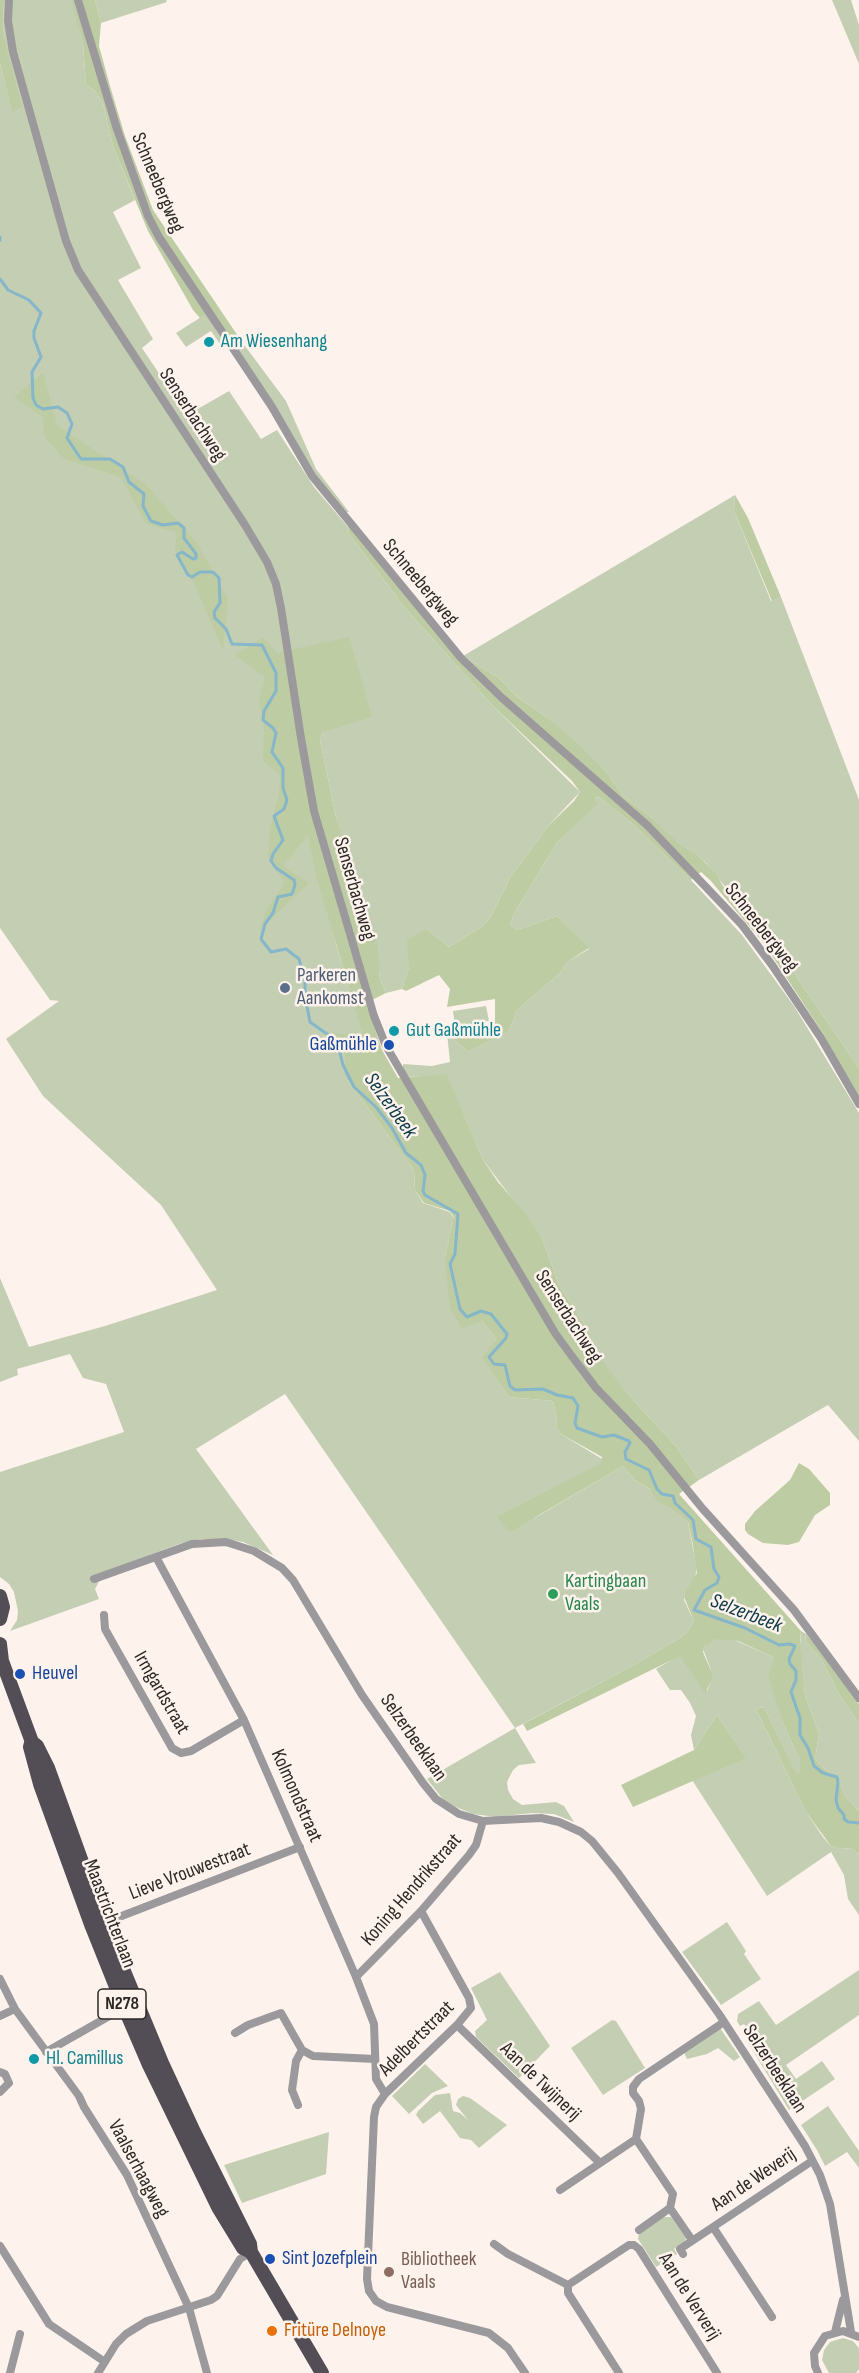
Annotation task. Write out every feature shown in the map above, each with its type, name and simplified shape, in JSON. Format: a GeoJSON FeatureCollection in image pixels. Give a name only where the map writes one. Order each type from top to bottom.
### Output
{"type":"FeatureCollection","features":[{"type":"Feature","properties":{"kind":"main road"},"geometry":{"type":"LineString","coordinates":[[0,1596],[3,1607],[0,1619]]}},
{"type":"Feature","properties":{"kind":"main road","name":"Maastrichterlaan"},"geometry":{"type":"LineString","coordinates":[[0,1644],[1,1660],[32,1742],[30,1747],[36,1773],[130,2004],[149,2065],[218,2206],[243,2248],[251,2252],[322,2373]]}},
{"type":"Feature","properties":{"kind":"street","name":"Senserbachweg"},"geometry":{"type":"LineString","coordinates":[[9,0],[8,21],[13,52],[66,241],[78,270],[245,525],[267,562],[276,584],[282,608],[314,811],[374,1016],[386,1046],[555,1333],[596,1388],[650,1444],[702,1508],[794,1610],[859,1698]]}},
{"type":"Feature","properties":{"kind":"street","name":"Schneebergweg"},"geometry":{"type":"LineString","coordinates":[[78,0],[117,129],[148,216],[272,407],[312,476],[461,658],[501,697],[648,825],[742,925],[821,1038],[859,1104]]}},
{"type":"Feature","properties":{"kind":"street","name":"Selzerbeeklaan"},"geometry":{"type":"LineString","coordinates":[[94,1579],[192,1544],[226,1542],[254,1551],[282,1568],[293,1580],[362,1695],[423,1783],[445,1806],[459,1814],[483,1821],[549,1819],[582,1832],[592,1841],[618,1873],[724,2022],[805,2146],[830,2204],[844,2296],[855,2335]]}},
{"type":"Feature","properties":{"kind":"street","name":"Kolmondstraat"},"geometry":{"type":"LineString","coordinates":[[156,1557],[244,1720],[356,1977],[374,2024],[376,2079],[385,2094]]}},
{"type":"Feature","properties":{"kind":"street","name":"Irmgardstraat"},"geometry":{"type":"LineString","coordinates":[[104,1615],[105,1629],[172,1748],[181,1753],[191,1751],[244,1720]]}},
{"type":"Feature","properties":{"kind":"street","name":"Koning Hendrikstraat"},"geometry":{"type":"LineString","coordinates":[[356,1977],[421,1911],[470,1855],[483,1821]]}},
{"type":"Feature","properties":{"kind":"street","name":"Lieve Vrouwestraat"},"geometry":{"type":"LineString","coordinates":[[98,1925],[300,1847]]}},
{"type":"Feature","properties":{"kind":"street","name":"Adelbertstraat"},"geometry":{"type":"LineString","coordinates":[[385,2094],[457,2025],[468,2013],[471,2004],[421,1911]]}},
{"type":"Feature","properties":{"kind":"street"},"geometry":{"type":"LineString","coordinates":[[0,1979],[15,2009],[46,2052],[130,2004]]}},
{"type":"Feature","properties":{"kind":"street"},"geometry":{"type":"LineString","coordinates":[[0,2016],[15,2009]]}},
{"type":"Feature","properties":{"kind":"street"},"geometry":{"type":"LineString","coordinates":[[235,2033],[248,2025],[281,2013],[302,2050],[314,2056],[375,2059]]}},
{"type":"Feature","properties":{"kind":"street"},"geometry":{"type":"LineString","coordinates":[[639,2230],[670,2208],[673,2194],[636,2139],[641,2109],[633,2093],[633,2087],[639,2079],[724,2022]]}},
{"type":"Feature","properties":{"kind":"street","name":"Aan de Twijnerij"},"geometry":{"type":"LineString","coordinates":[[457,2025],[600,2163]]}},
{"type":"Feature","properties":{"kind":"street"},"geometry":{"type":"LineString","coordinates":[[298,2105],[292,2090],[296,2061],[302,2050]]}},
{"type":"Feature","properties":{"kind":"street","name":"Vaalserhaagweg"},"geometry":{"type":"LineString","coordinates":[[46,2052],[79,2096],[127,2175],[189,2308],[207,2373]]}},
{"type":"Feature","properties":{"kind":"street"},"geometry":{"type":"LineString","coordinates":[[0,2072],[5,2074],[9,2083],[0,2092]]}},
{"type":"Feature","properties":{"kind":"street"},"geometry":{"type":"LineString","coordinates":[[385,2094],[376,2107],[374,2117],[368,2287],[373,2298],[383,2305],[489,2333],[508,2348],[525,2373]]}},
{"type":"Feature","properties":{"kind":"street"},"geometry":{"type":"LineString","coordinates":[[560,2190],[636,2139]]}},
{"type":"Feature","properties":{"kind":"street","name":"Aan de Weverij"},"geometry":{"type":"LineString","coordinates":[[683,2254],[680,2249],[692,2240],[812,2161]]}},
{"type":"Feature","properties":{"kind":"street"},"geometry":{"type":"LineString","coordinates":[[670,2208],[692,2240]]}},
{"type":"Feature","properties":{"kind":"street","name":"Aan de Weverij"},"geometry":{"type":"LineString","coordinates":[[713,2227],[772,2317]]}},
{"type":"Feature","properties":{"kind":"street"},"geometry":{"type":"LineString","coordinates":[[494,2244],[508,2254],[568,2285],[568,2293],[619,2373]]}},
{"type":"Feature","properties":{"kind":"street","name":"Aan de Ververij"},"geometry":{"type":"LineString","coordinates":[[568,2285],[629,2245],[634,2245],[639,2249],[717,2373]]}},
{"type":"Feature","properties":{"kind":"street"},"geometry":{"type":"LineString","coordinates":[[0,2246],[50,2324],[105,2362]]}},
{"type":"Feature","properties":{"kind":"street"},"geometry":{"type":"LineString","coordinates":[[98,2373],[116,2344],[136,2326],[206,2303],[217,2296],[240,2259],[251,2252]]}},
{"type":"Feature","properties":{"kind":"street"},"geometry":{"type":"LineString","coordinates":[[835,2332],[844,2296]]}},
{"type":"Feature","properties":{"kind":"street"},"geometry":{"type":"LineString","coordinates":[[814,2371],[816,2346],[825,2336],[835,2332],[855,2335]]}},
{"type":"Feature","properties":{"kind":"street"},"geometry":{"type":"LineString","coordinates":[[10,2373],[20,2334]]}},
{"type":"Feature","properties":{"kind":"green space"},"geometry":{"type":"Polygon","coordinates":[[[0,0],[4,0],[3,34],[22,107],[12,112],[0,63],[0,0]]]}},
{"type":"Feature","properties":{"kind":"green space"},"geometry":{"type":"Polygon","coordinates":[[[4,0],[71,0],[83,43],[86,85],[95,91],[103,103],[113,146],[135,200],[113,212],[141,268],[118,280],[153,339],[142,348],[187,415],[229,391],[261,439],[277,430],[314,487],[348,527],[349,534],[406,609],[493,706],[580,792],[548,826],[510,878],[491,916],[483,926],[449,947],[427,929],[409,967],[402,989],[386,993],[380,980],[336,817],[320,740],[323,732],[280,652],[336,944],[365,1040],[335,1034],[345,1057],[345,1077],[414,1170],[415,1190],[423,1203],[450,1212],[454,1218],[445,1257],[482,1321],[496,1339],[483,1359],[509,1397],[553,1401],[557,1419],[556,1427],[561,1434],[607,1462],[533,1519],[623,1466],[636,1481],[650,1489],[688,1522],[697,1568],[695,1577],[685,1591],[684,1600],[694,1621],[689,1630],[680,1638],[634,1665],[515,1728],[285,1394],[196,1449],[273,1555],[243,1542],[232,1540],[200,1539],[179,1544],[104,1572],[95,1589],[99,1599],[10,1631],[17,1620],[18,1611],[14,1592],[9,1584],[0,1577],[0,1472],[124,1432],[106,1384],[83,1378],[70,1354],[17,1369],[18,1375],[0,1382],[0,1278],[29,1347],[105,1326],[217,1290],[161,1205],[43,1096],[6,1039],[59,1001],[50,1000],[0,928],[0,63],[12,111],[3,34],[4,0]]]}},
{"type":"Feature","properties":{"kind":"green space"},"geometry":{"type":"Polygon","coordinates":[[[71,0],[95,0],[101,23],[99,46],[110,86],[125,136],[153,210],[242,342],[235,345],[211,311],[200,318],[193,310],[148,231],[113,146],[103,103],[95,91],[86,85],[83,43],[71,0]]]}},
{"type":"Feature","properties":{"kind":"green space"},"geometry":{"type":"Polygon","coordinates":[[[95,0],[166,0],[167,2],[101,23],[95,0]]]}},
{"type":"Feature","properties":{"kind":"green space"},"geometry":{"type":"Polygon","coordinates":[[[832,0],[851,0],[859,25],[859,64],[832,0]]]}},
{"type":"Feature","properties":{"kind":"green space"},"geometry":{"type":"Polygon","coordinates":[[[206,314],[223,341],[220,344],[211,331],[186,347],[176,333],[206,314]]]}},
{"type":"Feature","properties":{"kind":"green space"},"geometry":{"type":"Polygon","coordinates":[[[242,342],[286,401],[316,469],[349,512],[344,512],[315,476],[235,345],[242,342]]]}},
{"type":"Feature","properties":{"kind":"green space"},"geometry":{"type":"Polygon","coordinates":[[[43,373],[57,425],[145,484],[197,543],[228,599],[223,651],[196,587],[175,550],[177,532],[146,524],[121,477],[64,459],[44,436],[43,417],[14,397],[43,373]]]}},
{"type":"Feature","properties":{"kind":"green space"},"geometry":{"type":"Polygon","coordinates":[[[735,495],[734,511],[771,601],[781,597],[859,800],[859,1068],[796,976],[707,864],[698,855],[682,848],[650,816],[624,797],[607,773],[545,716],[517,697],[499,678],[463,656],[735,495]]]}},
{"type":"Feature","properties":{"kind":"green space"},"geometry":{"type":"Polygon","coordinates":[[[735,495],[748,518],[781,597],[772,601],[734,511],[735,495]]]}},
{"type":"Feature","properties":{"kind":"green space"},"geometry":{"type":"Polygon","coordinates":[[[353,521],[463,656],[499,678],[517,697],[545,716],[577,743],[607,773],[624,797],[650,816],[682,847],[698,855],[716,874],[723,886],[796,976],[859,1068],[859,1100],[824,1035],[765,945],[710,880],[701,872],[691,880],[635,826],[599,797],[595,798],[597,804],[556,844],[514,914],[510,925],[517,930],[557,916],[589,948],[567,962],[560,973],[516,1011],[508,1032],[468,1052],[447,1033],[495,1024],[495,999],[447,1007],[450,989],[439,975],[406,991],[402,989],[409,967],[407,940],[427,929],[449,947],[483,926],[491,916],[510,878],[548,826],[580,792],[572,781],[493,706],[406,609],[349,534],[348,527],[353,521]]]}},
{"type":"Feature","properties":{"kind":"green space"},"geometry":{"type":"Polygon","coordinates":[[[263,637],[279,655],[280,652],[349,637],[372,717],[323,732],[320,740],[336,817],[377,943],[380,980],[386,993],[366,1003],[382,1050],[398,1078],[447,1074],[483,1160],[542,1238],[559,1285],[591,1334],[593,1349],[633,1400],[676,1446],[699,1480],[679,1494],[801,1631],[805,1695],[819,1734],[815,1759],[838,1778],[845,1796],[859,1811],[859,1854],[851,1848],[842,1849],[831,1846],[806,1812],[756,1709],[764,1707],[797,1775],[800,1770],[800,1760],[784,1726],[769,1678],[773,1657],[738,1641],[716,1639],[704,1647],[703,1652],[712,1673],[711,1682],[705,1693],[680,1656],[527,1731],[523,1724],[634,1665],[680,1638],[689,1630],[694,1621],[684,1597],[685,1591],[697,1573],[688,1522],[671,1508],[657,1501],[650,1489],[636,1481],[623,1466],[510,1532],[497,1517],[601,1463],[602,1457],[561,1434],[556,1427],[557,1419],[553,1401],[509,1397],[482,1358],[496,1339],[482,1321],[462,1328],[450,1309],[445,1257],[454,1217],[450,1211],[424,1203],[415,1190],[414,1170],[345,1077],[345,1057],[334,1033],[364,1039],[316,875],[308,835],[283,866],[309,883],[261,928],[266,910],[285,883],[268,858],[270,828],[279,794],[280,775],[263,761],[264,727],[259,702],[265,677],[235,655],[263,637]]]}},
{"type":"Feature","properties":{"kind":"green space"},"geometry":{"type":"Polygon","coordinates":[[[599,797],[635,826],[691,880],[742,935],[794,1006],[859,1113],[859,1441],[828,1405],[699,1480],[676,1446],[633,1400],[592,1349],[591,1334],[559,1285],[542,1238],[483,1160],[447,1075],[407,1077],[403,1071],[403,1064],[432,1066],[450,1062],[447,1033],[468,1052],[508,1032],[516,1011],[560,973],[567,962],[589,949],[557,916],[517,930],[510,925],[514,914],[556,844],[596,804],[595,798],[599,797]]]}},
{"type":"Feature","properties":{"kind":"green space"},"geometry":{"type":"Polygon","coordinates":[[[486,1006],[489,1021],[455,1027],[453,1011],[486,1006]]]}},
{"type":"Feature","properties":{"kind":"green space"},"geometry":{"type":"Polygon","coordinates":[[[799,1463],[809,1469],[830,1493],[830,1505],[815,1515],[799,1542],[788,1545],[763,1543],[748,1534],[745,1524],[755,1511],[790,1480],[799,1463]]]}},
{"type":"Feature","properties":{"kind":"green space"},"geometry":{"type":"Polygon","coordinates":[[[801,1631],[808,1635],[805,1637],[807,1643],[822,1660],[840,1696],[859,1723],[859,1811],[845,1796],[838,1778],[815,1759],[819,1734],[805,1695],[800,1646],[801,1631]]]}},
{"type":"Feature","properties":{"kind":"green space"},"geometry":{"type":"Polygon","coordinates":[[[807,1635],[830,1662],[859,1704],[859,1723],[840,1696],[822,1660],[807,1643],[805,1638],[807,1635]]]}},
{"type":"Feature","properties":{"kind":"green space"},"geometry":{"type":"Polygon","coordinates":[[[716,1639],[732,1639],[773,1657],[775,1660],[769,1671],[784,1726],[800,1760],[800,1770],[797,1776],[764,1707],[756,1709],[806,1812],[823,1837],[831,1846],[842,1849],[851,1848],[859,1854],[859,1915],[848,1899],[844,1875],[831,1852],[767,1896],[692,1780],[745,1757],[717,1715],[694,1750],[691,1735],[696,1716],[690,1703],[681,1690],[670,1690],[656,1669],[680,1655],[707,1691],[711,1682],[711,1670],[703,1649],[708,1642],[716,1639]]]}},
{"type":"Feature","properties":{"kind":"green space"},"geometry":{"type":"Polygon","coordinates":[[[717,1715],[746,1758],[633,1807],[621,1785],[694,1750],[717,1715]]]}},
{"type":"Feature","properties":{"kind":"green space"},"geometry":{"type":"Polygon","coordinates":[[[515,1728],[536,1763],[519,1765],[513,1770],[507,1782],[513,1799],[522,1805],[556,1802],[564,1806],[574,1822],[554,1814],[532,1813],[496,1817],[473,1814],[451,1805],[442,1798],[427,1779],[515,1728]]]}},
{"type":"Feature","properties":{"kind":"green space"},"geometry":{"type":"Polygon","coordinates":[[[727,1922],[761,1979],[721,2005],[682,1952],[727,1922]]]}},
{"type":"Feature","properties":{"kind":"green space"},"geometry":{"type":"Polygon","coordinates":[[[859,1970],[859,2015],[786,2065],[796,2079],[822,2061],[835,2079],[789,2110],[747,2041],[747,2037],[751,2034],[744,2024],[740,2026],[737,2021],[738,2014],[759,2001],[776,2025],[859,1970]]]}},
{"type":"Feature","properties":{"kind":"green space"},"geometry":{"type":"Polygon","coordinates":[[[500,1972],[550,2046],[519,2078],[476,2037],[475,2031],[487,2020],[471,1988],[500,1972]]]}},
{"type":"Feature","properties":{"kind":"green space"},"geometry":{"type":"Polygon","coordinates":[[[612,2020],[616,2021],[645,2068],[603,2095],[571,2048],[612,2020]]]}},
{"type":"Feature","properties":{"kind":"green space"},"geometry":{"type":"Polygon","coordinates":[[[720,2028],[740,2057],[734,2061],[718,2048],[707,2054],[687,2059],[684,2052],[720,2028]]]}},
{"type":"Feature","properties":{"kind":"green space"},"geometry":{"type":"Polygon","coordinates":[[[425,2064],[448,2086],[432,2093],[409,2114],[392,2096],[425,2064]]]}},
{"type":"Feature","properties":{"kind":"green space"},"geometry":{"type":"Polygon","coordinates":[[[450,2093],[453,2111],[460,2113],[468,2120],[456,2105],[458,2099],[463,2096],[470,2098],[507,2125],[479,2148],[471,2140],[460,2138],[440,2111],[423,2124],[416,2115],[418,2111],[435,2095],[450,2093]]]}},
{"type":"Feature","properties":{"kind":"green space"},"geometry":{"type":"Polygon","coordinates":[[[828,2106],[859,2151],[859,2168],[847,2152],[825,2166],[801,2125],[828,2106]]]}},
{"type":"Feature","properties":{"kind":"green space"},"geometry":{"type":"Polygon","coordinates":[[[329,2132],[326,2174],[242,2203],[224,2165],[329,2132]]]}},
{"type":"Feature","properties":{"kind":"green space"},"geometry":{"type":"Polygon","coordinates":[[[663,2217],[671,2217],[686,2238],[685,2242],[674,2249],[677,2254],[656,2267],[638,2239],[639,2233],[663,2217]]]}},
{"type":"Feature","properties":{"kind":"green space"},"geometry":{"type":"Polygon","coordinates":[[[843,2338],[853,2341],[859,2348],[859,2369],[856,2373],[829,2373],[822,2360],[824,2350],[830,2342],[843,2338]]]}},
{"type":"Feature","properties":{"kind":"waterway","name":"Selzerbeek"},"geometry":{"type":"LineString","coordinates":[[0,279],[8,290],[29,300],[41,313],[34,331],[34,338],[41,357],[32,372],[33,398],[36,405],[43,409],[58,407],[67,413],[72,424],[67,438],[81,459],[110,459],[123,467],[129,482],[144,494],[143,506],[151,521],[163,525],[178,523],[184,528],[184,538],[196,554],[196,558],[193,559],[182,552],[177,555],[188,575],[192,577],[200,572],[213,572],[219,578],[220,603],[214,612],[215,618],[226,629],[232,644],[262,645],[276,673],[276,691],[264,711],[263,720],[276,733],[272,752],[283,768],[283,788],[287,800],[284,809],[274,816],[283,840],[271,861],[276,868],[294,880],[295,885],[292,894],[278,897],[273,913],[265,924],[261,939],[271,952],[286,949],[299,959],[305,981],[305,996],[310,1022],[337,1041],[343,1065],[354,1087],[376,1107],[392,1128],[406,1153],[421,1165],[425,1175],[423,1191],[425,1195],[458,1214],[455,1254],[450,1264],[460,1309],[467,1317],[481,1311],[491,1314],[507,1334],[489,1357],[494,1364],[505,1365],[510,1386],[515,1390],[543,1389],[573,1398],[578,1406],[575,1423],[577,1428],[602,1437],[614,1435],[629,1441],[625,1452],[626,1459],[649,1470],[657,1489],[662,1494],[673,1496],[675,1503],[693,1520],[696,1539],[711,1547],[714,1569],[719,1577],[717,1583],[705,1590],[694,1610],[745,1628],[779,1645],[795,1646],[789,1659],[796,1671],[796,1680],[791,1692],[800,1718],[800,1735],[808,1748],[814,1766],[823,1773],[837,1777],[836,1800],[844,1819],[848,1822],[859,1823]]}},
{"type":"Feature","properties":{"kind":"place","name":"Am Wiesenhang"},"geometry":{"type":"Point","coordinates":[209,342]}},
{"type":"Feature","properties":{"kind":"place","name":"Parkeren Aankomst"},"geometry":{"type":"Point","coordinates":[285,988]}},
{"type":"Feature","properties":{"kind":"place","name":"Gut Gaßmühle"},"geometry":{"type":"Point","coordinates":[394,1031]}},
{"type":"Feature","properties":{"kind":"place","name":"Gaßmühle"},"geometry":{"type":"Point","coordinates":[389,1045]}},
{"type":"Feature","properties":{"kind":"place","name":"Kartingbaan Vaals"},"geometry":{"type":"Point","coordinates":[553,1594]}},
{"type":"Feature","properties":{"kind":"place","name":"Heuvel"},"geometry":{"type":"Point","coordinates":[20,1674]}},
{"type":"Feature","properties":{"kind":"place","name":"Hl. Camillus"},"geometry":{"type":"Point","coordinates":[34,2059]}},
{"type":"Feature","properties":{"kind":"place","name":"Sint Jozefplein"},"geometry":{"type":"Point","coordinates":[270,2259]}},
{"type":"Feature","properties":{"kind":"place","name":"Bibliotheek Vaals"},"geometry":{"type":"Point","coordinates":[389,2272]}},
{"type":"Feature","properties":{"kind":"place","name":"Fritüre Delnoye"},"geometry":{"type":"Point","coordinates":[272,2331]}}]}
